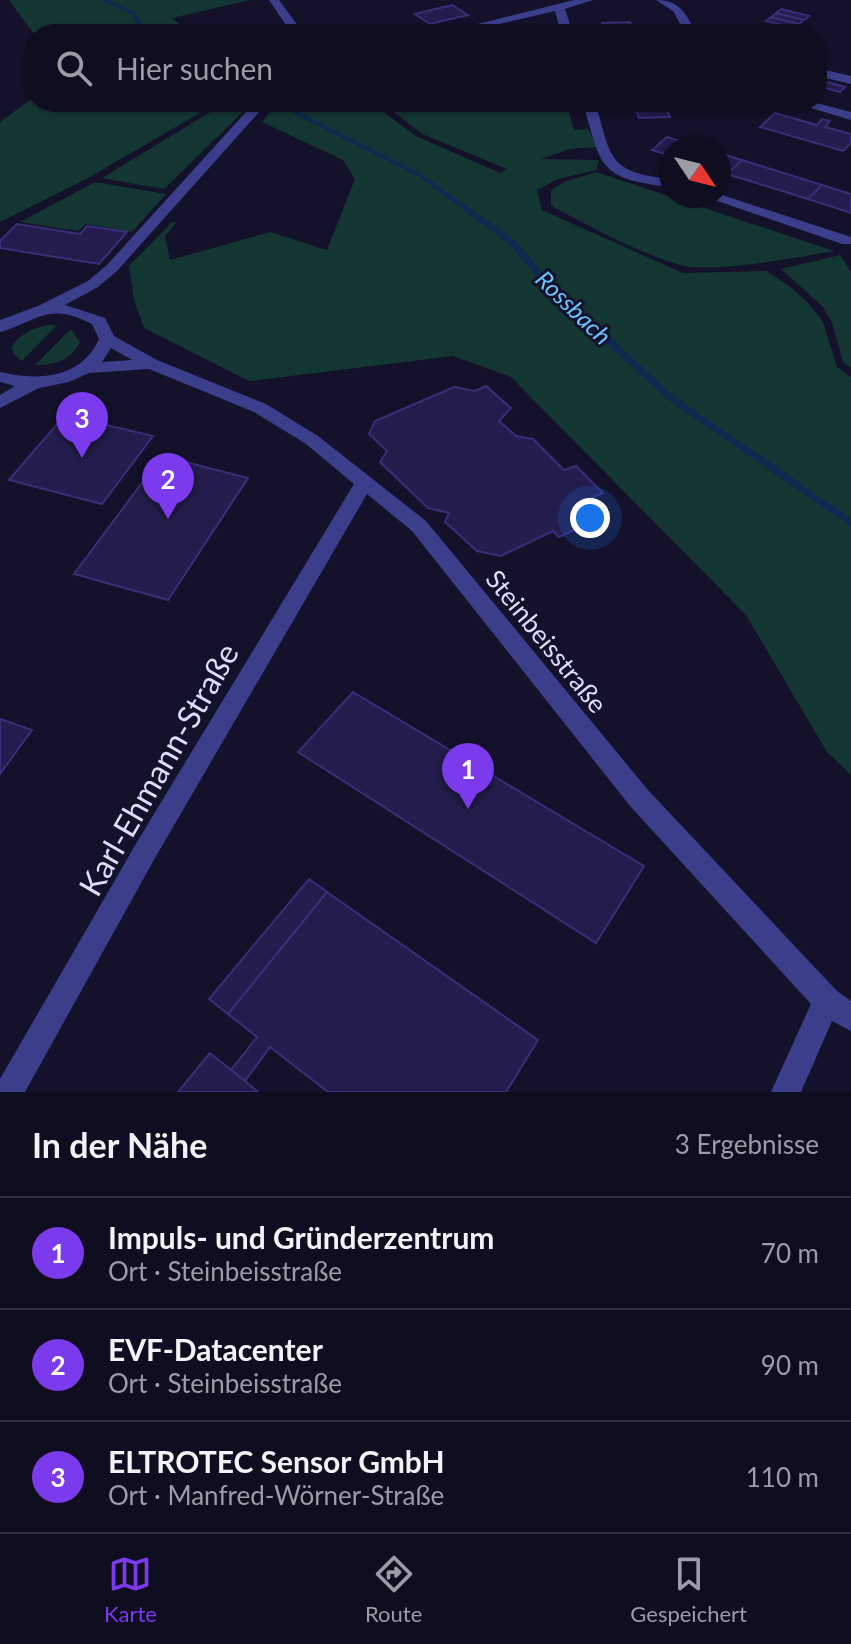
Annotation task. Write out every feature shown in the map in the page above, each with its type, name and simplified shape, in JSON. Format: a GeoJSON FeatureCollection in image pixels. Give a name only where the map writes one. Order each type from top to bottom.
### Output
{"type":"FeatureCollection","features":[{"type":"Feature","properties":{"kind":"street"},"geometry":{"type":"LineString","coordinates":[[274,0],[291,24]]}},
{"type":"Feature","properties":{"kind":"street"},"geometry":{"type":"LineString","coordinates":[[486,24],[588,0]]}},
{"type":"Feature","properties":{"kind":"street"},"geometry":{"type":"LineString","coordinates":[[661,0],[678,10],[686,24]]}},
{"type":"Feature","properties":{"kind":"street"},"geometry":{"type":"LineString","coordinates":[[559,7],[564,24]]}},
{"type":"Feature","properties":{"kind":"street"},"geometry":{"type":"LineString","coordinates":[[827,74],[851,80]]}},
{"type":"Feature","properties":{"kind":"street"},"geometry":{"type":"LineString","coordinates":[[827,110],[851,116]]}},
{"type":"Feature","properties":{"kind":"street"},"geometry":{"type":"LineString","coordinates":[[0,327],[18,317],[43,310],[93,284],[253,112]]}},
{"type":"Feature","properties":{"kind":"street"},"geometry":{"type":"LineString","coordinates":[[592,112],[603,147],[615,168],[631,177],[659,181]]}},
{"type":"Feature","properties":{"kind":"street"},"geometry":{"type":"LineString","coordinates":[[731,203],[847,241]]}},
{"type":"Feature","properties":{"kind":"street"},"geometry":{"type":"LineString","coordinates":[[89,314],[93,284]]}},
{"type":"Feature","properties":{"kind":"street"},"geometry":{"type":"LineString","coordinates":[[43,310],[89,314],[106,329],[105,349],[85,368]]}},
{"type":"Feature","properties":{"kind":"street"},"geometry":{"type":"LineString","coordinates":[[0,317],[18,317]]}},
{"type":"Feature","properties":{"kind":"street","name":"Steinbeisstraße"},"geometry":{"type":"LineString","coordinates":[[107,339],[151,364],[260,408],[312,440],[419,526],[639,798],[839,1009]]}},
{"type":"Feature","properties":{"kind":"street","name":"Steinbeisstraße"},"geometry":{"type":"LineString","coordinates":[[34,383],[61,378],[85,368],[151,364]]}},
{"type":"Feature","properties":{"kind":"street"},"geometry":{"type":"LineString","coordinates":[[0,377],[34,383]]}},
{"type":"Feature","properties":{"kind":"street"},"geometry":{"type":"LineString","coordinates":[[0,402],[34,383]]}},
{"type":"Feature","properties":{"kind":"street","name":"Karl-Ehmann-Straße"},"geometry":{"type":"LineString","coordinates":[[9,1092],[146,850],[365,481]]}},
{"type":"Feature","properties":{"kind":"street"},"geometry":{"type":"LineString","coordinates":[[786,1092],[839,1009]]}},
{"type":"Feature","properties":{"kind":"green space"},"geometry":{"type":"Polygon","coordinates":[[[9,0],[250,0],[172,18],[180,24],[27,24],[9,0]]]}},
{"type":"Feature","properties":{"kind":"green space"},"geometry":{"type":"Polygon","coordinates":[[[24,104],[24,112],[202,112],[88,178],[0,222],[0,122],[24,104]]]}},
{"type":"Feature","properties":{"kind":"green space"},"geometry":{"type":"Polygon","coordinates":[[[210,112],[243,112],[164,189],[102,178],[210,112]]]}},
{"type":"Feature","properties":{"kind":"green space"},"geometry":{"type":"Polygon","coordinates":[[[270,112],[384,112],[416,136],[500,173],[507,169],[422,134],[394,112],[569,112],[574,130],[588,129],[597,147],[570,149],[541,159],[599,160],[596,170],[558,179],[537,190],[542,210],[683,273],[766,271],[791,287],[811,306],[823,322],[837,367],[851,377],[851,775],[827,752],[746,615],[511,377],[453,356],[249,381],[144,328],[134,300],[129,266],[172,222],[176,223],[165,236],[170,260],[270,232],[327,250],[355,179],[343,160],[262,122],[270,112]]]}},
{"type":"Feature","properties":{"kind":"green space"},"geometry":{"type":"Polygon","coordinates":[[[596,172],[659,193],[659,208],[704,208],[834,251],[756,264],[713,267],[680,265],[614,238],[551,206],[551,190],[564,182],[596,172]]]}},
{"type":"Feature","properties":{"kind":"green space"},"geometry":{"type":"Polygon","coordinates":[[[95,182],[166,194],[132,232],[86,224],[78,231],[20,222],[95,182]]]}},
{"type":"Feature","properties":{"kind":"green space"},"geometry":{"type":"Polygon","coordinates":[[[840,255],[851,272],[851,368],[843,362],[832,322],[822,306],[781,269],[840,255]]]}},
{"type":"Feature","properties":{"kind":"green space"},"geometry":{"type":"Polygon","coordinates":[[[47,325],[57,325],[22,361],[13,353],[12,347],[22,335],[47,325]]]}},
{"type":"Feature","properties":{"kind":"green space"},"geometry":{"type":"Polygon","coordinates":[[[71,329],[80,342],[72,353],[49,364],[35,365],[71,329]]]}},
{"type":"Feature","properties":{"kind":"building"},"geometry":{"type":"Polygon","coordinates":[[[452,5],[468,15],[430,24],[415,14],[452,5]]]}},
{"type":"Feature","properties":{"kind":"building"},"geometry":{"type":"Polygon","coordinates":[[[781,9],[809,16],[804,20],[776,13],[781,9]]]}},
{"type":"Feature","properties":{"kind":"building"},"geometry":{"type":"Polygon","coordinates":[[[776,13],[804,20],[799,24],[771,17],[776,13]]]}},
{"type":"Feature","properties":{"kind":"building"},"geometry":{"type":"Polygon","coordinates":[[[771,17],[799,24],[778,24],[766,21],[771,17]]]}},
{"type":"Feature","properties":{"kind":"building"},"geometry":{"type":"Polygon","coordinates":[[[630,22],[631,24],[602,24],[630,22]]]}},
{"type":"Feature","properties":{"kind":"building"},"geometry":{"type":"Polygon","coordinates":[[[827,82],[845,87],[840,92],[827,89],[827,82]]]}},
{"type":"Feature","properties":{"kind":"building"},"geometry":{"type":"Polygon","coordinates":[[[637,112],[668,112],[670,117],[639,118],[637,112]]]}},
{"type":"Feature","properties":{"kind":"building"},"geometry":{"type":"Polygon","coordinates":[[[775,113],[817,125],[822,119],[830,121],[825,127],[851,134],[851,143],[843,151],[760,127],[775,113]]]}},
{"type":"Feature","properties":{"kind":"building"},"geometry":{"type":"Polygon","coordinates":[[[731,157],[742,160],[731,170],[731,157]]]}},
{"type":"Feature","properties":{"kind":"building"},"geometry":{"type":"Polygon","coordinates":[[[742,160],[822,185],[808,199],[731,175],[731,170],[742,160]]]}},
{"type":"Feature","properties":{"kind":"building"},"geometry":{"type":"Polygon","coordinates":[[[822,185],[851,194],[851,213],[808,199],[822,185]]]}},
{"type":"Feature","properties":{"kind":"building"},"geometry":{"type":"Polygon","coordinates":[[[17,224],[80,234],[87,226],[127,232],[99,264],[0,248],[0,241],[17,224]]]}},
{"type":"Feature","properties":{"kind":"building"},"geometry":{"type":"Polygon","coordinates":[[[486,386],[511,408],[499,421],[516,436],[533,439],[564,470],[576,466],[603,493],[586,500],[583,507],[596,520],[559,537],[553,531],[501,556],[477,551],[445,522],[449,513],[428,508],[380,462],[387,451],[369,434],[375,421],[454,387],[475,391],[486,386]]]}},
{"type":"Feature","properties":{"kind":"building"},"geometry":{"type":"Polygon","coordinates":[[[65,415],[153,436],[102,504],[9,480],[65,415]]]}},
{"type":"Feature","properties":{"kind":"building"},"geometry":{"type":"Polygon","coordinates":[[[162,456],[248,478],[168,600],[74,574],[162,456]]]}},
{"type":"Feature","properties":{"kind":"building"},"geometry":{"type":"Polygon","coordinates":[[[353,692],[644,866],[596,943],[298,752],[353,692]]]}},
{"type":"Feature","properties":{"kind":"building"},"geometry":{"type":"Polygon","coordinates":[[[0,719],[32,730],[0,774],[0,719]]]}},
{"type":"Feature","properties":{"kind":"building"},"geometry":{"type":"Polygon","coordinates":[[[309,879],[327,892],[228,1014],[209,999],[309,879]]]}},
{"type":"Feature","properties":{"kind":"building"},"geometry":{"type":"Polygon","coordinates":[[[327,892],[538,1040],[506,1092],[328,1092],[270,1047],[245,1081],[231,1070],[257,1037],[228,1014],[327,892]]]}},
{"type":"Feature","properties":{"kind":"building"},"geometry":{"type":"Polygon","coordinates":[[[210,1053],[245,1081],[258,1092],[178,1092],[210,1053]]]}},
{"type":"Feature","properties":{"kind":"waterway","name":"Rossbach"},"geometry":{"type":"LineString","coordinates":[[103,0],[133,13],[140,24]]}},
{"type":"Feature","properties":{"kind":"waterway","name":"Rossbach"},"geometry":{"type":"LineString","coordinates":[[295,112],[421,176],[512,242],[550,287],[671,398],[851,523]]}},
{"type":"Feature","properties":{"kind":"place","name":"ELTROTEC Sensor GmbH"},"geometry":{"type":"Point","coordinates":[82,458]}},
{"type":"Feature","properties":{"kind":"place","name":"EVF-Datacenter"},"geometry":{"type":"Point","coordinates":[168,519]}},
{"type":"Feature","properties":{"kind":"place","name":"Impuls- und Gründerzentrum"},"geometry":{"type":"Point","coordinates":[468,809]}}]}
